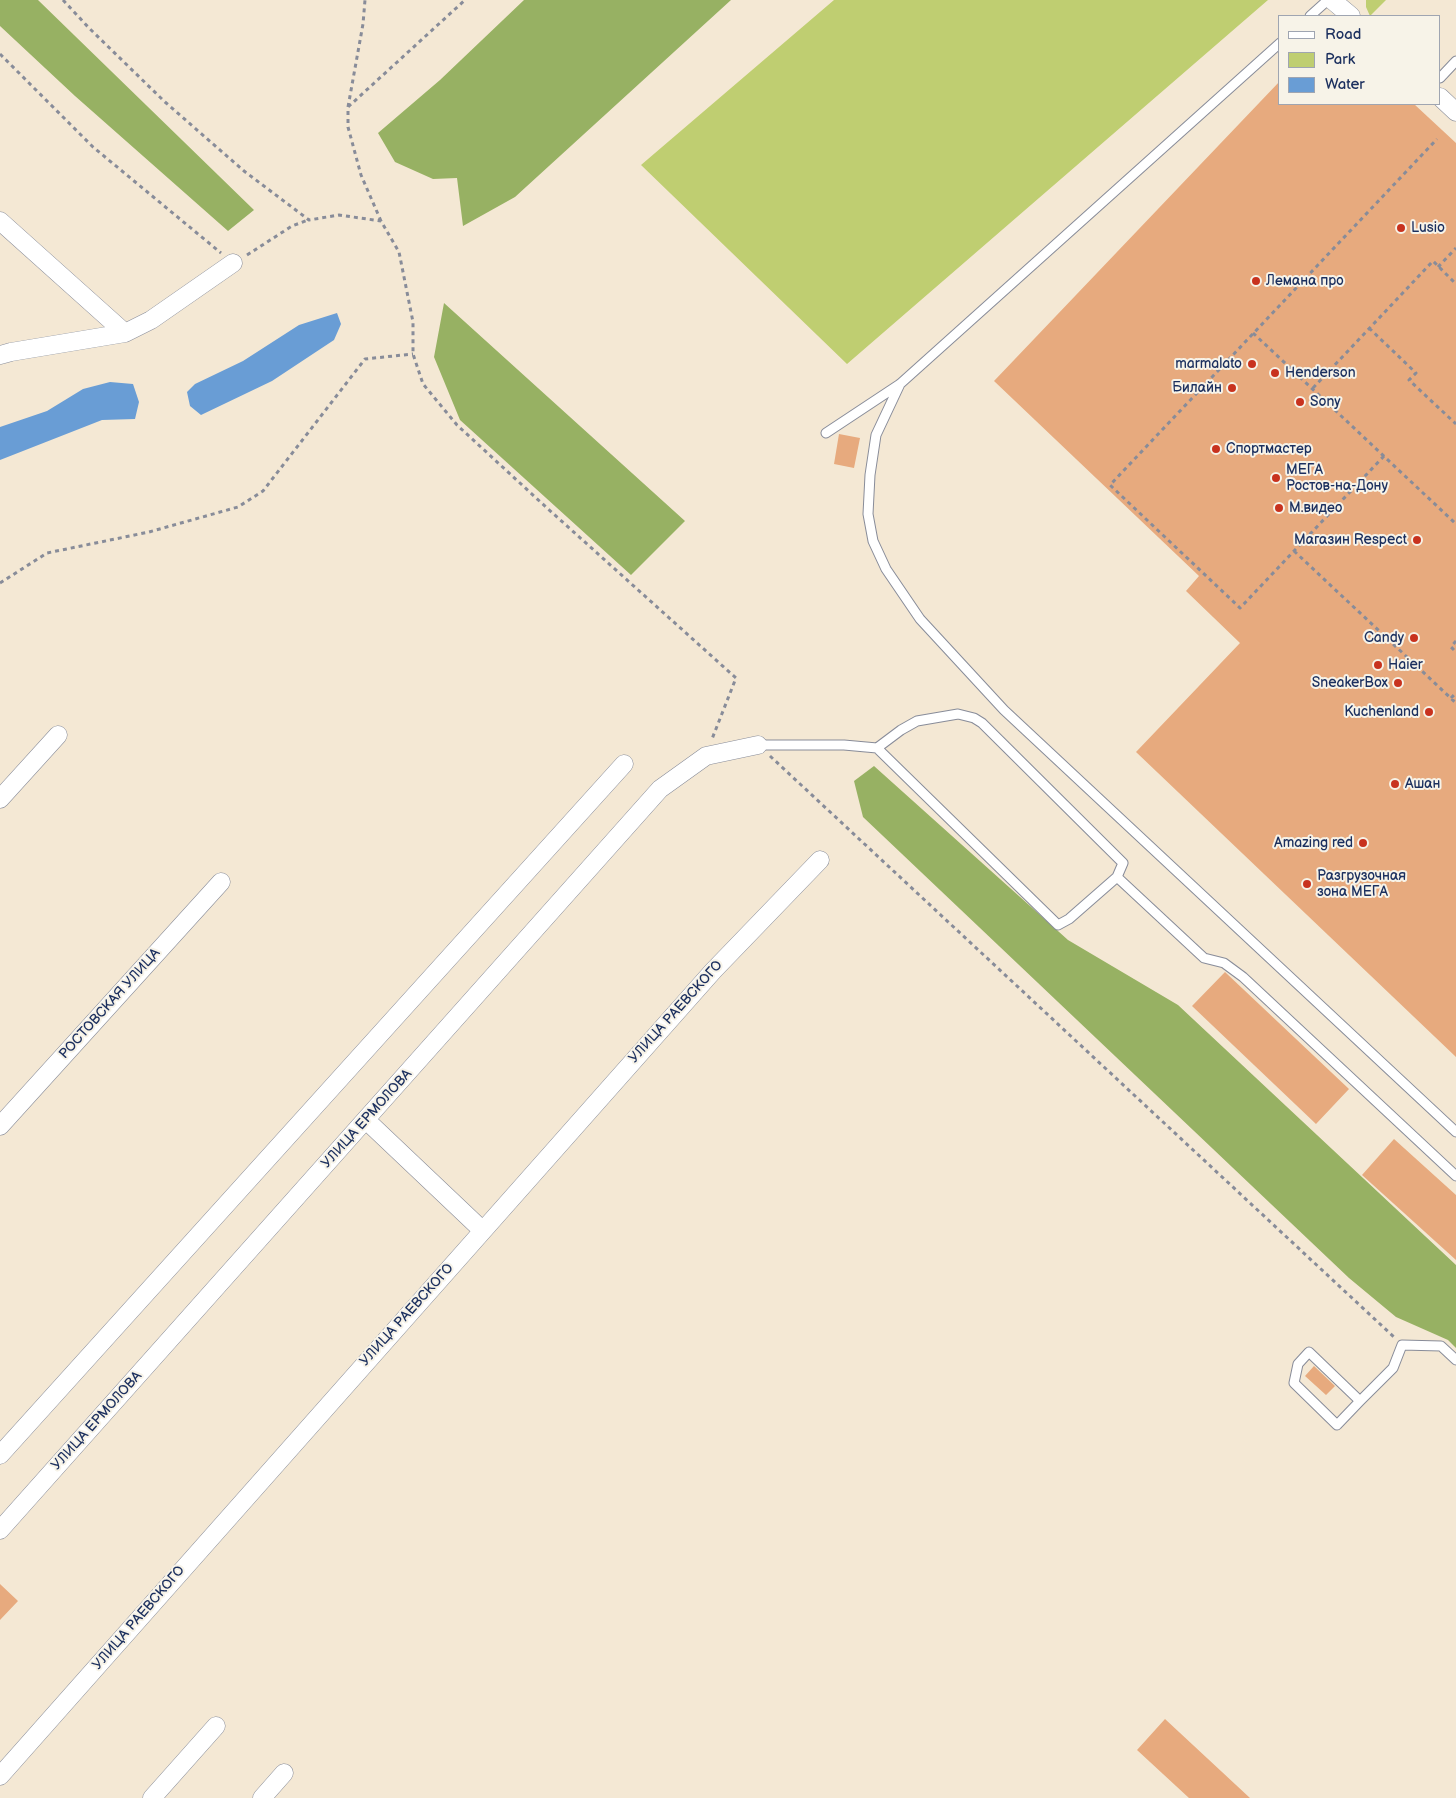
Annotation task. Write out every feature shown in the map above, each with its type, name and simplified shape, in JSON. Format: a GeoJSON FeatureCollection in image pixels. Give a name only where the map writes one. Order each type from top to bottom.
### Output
{"type":"FeatureCollection","features":[{"type":"Feature","properties":{"kind":"street"},"geometry":{"type":"LineString","coordinates":[[1330,0],[1350,15]]}},
{"type":"Feature","properties":{"kind":"street"},"geometry":{"type":"LineString","coordinates":[[1441,98],[1456,112]]}},
{"type":"Feature","properties":{"kind":"street"},"geometry":{"type":"LineString","coordinates":[[0,221],[125,333]]}},
{"type":"Feature","properties":{"kind":"street"},"geometry":{"type":"LineString","coordinates":[[0,355],[125,333],[151,320],[233,263]]}},
{"type":"Feature","properties":{"kind":"street"},"geometry":{"type":"LineString","coordinates":[[0,799],[58,735]]}},
{"type":"Feature","properties":{"kind":"street","name":"УЛИЦА ЕРМОЛОВА"},"geometry":{"type":"LineString","coordinates":[[0,1530],[660,789],[706,756],[758,745]]}},
{"type":"Feature","properties":{"kind":"street"},"geometry":{"type":"LineString","coordinates":[[0,1455],[624,764]]}},
{"type":"Feature","properties":{"kind":"street","name":"УЛИЦА РАЕВСКОГО"},"geometry":{"type":"LineString","coordinates":[[0,1776],[713,971],[820,860]]}},
{"type":"Feature","properties":{"kind":"street","name":"РОСТОВСКАЯ УЛИЦА"},"geometry":{"type":"LineString","coordinates":[[0,1126],[221,882]]}},
{"type":"Feature","properties":{"kind":"street"},"geometry":{"type":"LineString","coordinates":[[366,1120],[482,1230]]}},
{"type":"Feature","properties":{"kind":"street"},"geometry":{"type":"LineString","coordinates":[[152,1798],[216,1726]]}},
{"type":"Feature","properties":{"kind":"street"},"geometry":{"type":"LineString","coordinates":[[262,1798],[284,1773]]}},
{"type":"Feature","properties":{"kind":"lane"},"geometry":{"type":"LineString","coordinates":[[1311,15],[1330,0]]}},
{"type":"Feature","properties":{"kind":"lane"},"geometry":{"type":"LineString","coordinates":[[826,432],[900,384],[1278,46]]}},
{"type":"Feature","properties":{"kind":"lane"},"geometry":{"type":"LineString","coordinates":[[1441,77],[1456,61]]}},
{"type":"Feature","properties":{"kind":"lane"},"geometry":{"type":"LineString","coordinates":[[900,384],[876,436],[870,475],[868,514],[873,541],[883,562],[920,618],[1004,710],[1456,1132]]}},
{"type":"Feature","properties":{"kind":"lane"},"geometry":{"type":"LineString","coordinates":[[758,745],[844,745],[877,748],[1058,925],[1069,920],[1116,877],[1123,863],[982,723],[974,718],[958,714],[917,721],[877,748]]}},
{"type":"Feature","properties":{"kind":"lane"},"geometry":{"type":"LineString","coordinates":[[1116,877],[1204,958],[1224,963],[1243,977],[1456,1176]]}},
{"type":"Feature","properties":{"kind":"lane"},"geometry":{"type":"LineString","coordinates":[[1360,1401],[1309,1352],[1298,1364],[1294,1383],[1337,1425],[1393,1368],[1402,1345],[1441,1346],[1456,1360]]}},
{"type":"Feature","properties":{"kind":"path"},"geometry":{"type":"LineString","coordinates":[[63,0],[165,102],[244,171],[309,220]]}},
{"type":"Feature","properties":{"kind":"path"},"geometry":{"type":"LineString","coordinates":[[365,0],[363,24],[348,107],[348,126],[361,175],[381,221],[399,252],[413,322],[413,354],[424,384],[457,425],[546,508],[736,678],[706,756]]}},
{"type":"Feature","properties":{"kind":"path"},"geometry":{"type":"LineString","coordinates":[[348,107],[465,0]]}},
{"type":"Feature","properties":{"kind":"path"},"geometry":{"type":"LineString","coordinates":[[0,54],[93,147],[233,263],[280,236],[292,226],[309,220],[340,215],[381,221]]}},
{"type":"Feature","properties":{"kind":"path"},"geometry":{"type":"LineString","coordinates":[[1384,456],[1240,608],[1110,485],[1437,139]]}},
{"type":"Feature","properties":{"kind":"path"},"geometry":{"type":"LineString","coordinates":[[1438,267],[1456,248]]}},
{"type":"Feature","properties":{"kind":"path"},"geometry":{"type":"LineString","coordinates":[[1312,388],[1433,261],[1456,284]]}},
{"type":"Feature","properties":{"kind":"path"},"geometry":{"type":"LineString","coordinates":[[1369,328],[1416,373],[1409,380],[1456,424]]}},
{"type":"Feature","properties":{"kind":"path"},"geometry":{"type":"LineString","coordinates":[[1253,333],[1456,524]]}},
{"type":"Feature","properties":{"kind":"path"},"geometry":{"type":"LineString","coordinates":[[0,583],[46,553],[149,532],[238,507],[263,491],[365,360],[413,354]]}},
{"type":"Feature","properties":{"kind":"path"},"geometry":{"type":"LineString","coordinates":[[1294,551],[1456,703]]}},
{"type":"Feature","properties":{"kind":"path"},"geometry":{"type":"LineString","coordinates":[[1456,642],[1451,647],[1456,652]]}},
{"type":"Feature","properties":{"kind":"path"},"geometry":{"type":"LineString","coordinates":[[1451,698],[1456,693]]}},
{"type":"Feature","properties":{"kind":"path"},"geometry":{"type":"LineString","coordinates":[[758,745],[1402,1345]]}},
{"type":"Feature","properties":{"kind":"green space"},"geometry":{"type":"Polygon","coordinates":[[[0,0],[38,0],[254,210],[228,231],[75,96],[0,26],[0,0]]]}},
{"type":"Feature","properties":{"kind":"green space"},"geometry":{"type":"Polygon","coordinates":[[[524,0],[731,0],[515,197],[463,226],[457,178],[433,179],[395,162],[378,133],[440,80],[524,0]]]}},
{"type":"Feature","properties":{"kind":"green space"},"geometry":{"type":"Polygon","coordinates":[[[834,0],[1268,0],[847,364],[641,165],[834,0]]]}},
{"type":"Feature","properties":{"kind":"green space"},"geometry":{"type":"Polygon","coordinates":[[[1366,0],[1386,0],[1371,15],[1366,7],[1366,0]]]}},
{"type":"Feature","properties":{"kind":"green space"},"geometry":{"type":"Polygon","coordinates":[[[444,303],[685,521],[631,575],[460,420],[434,357],[444,303]]]}},
{"type":"Feature","properties":{"kind":"green space"},"geometry":{"type":"Polygon","coordinates":[[[874,766],[1068,940],[1178,1005],[1456,1265],[1456,1348],[1448,1340],[1396,1317],[1349,1278],[863,817],[854,781],[874,766]]]}},
{"type":"Feature","properties":{"kind":"water"},"geometry":{"type":"Polygon","coordinates":[[[337,313],[341,324],[334,340],[272,381],[201,415],[190,406],[187,392],[195,384],[243,361],[299,325],[337,313]]]}},
{"type":"Feature","properties":{"kind":"water"},"geometry":{"type":"Polygon","coordinates":[[[110,382],[133,384],[139,402],[135,419],[102,420],[0,460],[0,427],[47,411],[83,389],[110,382]]]}},
{"type":"Feature","properties":{"kind":"building","name":"МЕГА Ростов-на-Дону"},"geometry":{"type":"Polygon","coordinates":[[[1278,83],[1278,105],[1415,105],[1456,143],[1456,1057],[1136,752],[1240,643],[1186,591],[1199,576],[994,381],[1278,83]]]}},
{"type":"Feature","properties":{"kind":"building"},"geometry":{"type":"Polygon","coordinates":[[[839,434],[860,438],[854,468],[834,464],[839,434]]]}},
{"type":"Feature","properties":{"kind":"building"},"geometry":{"type":"Polygon","coordinates":[[[1225,972],[1349,1089],[1316,1124],[1192,1006],[1225,972]]]}},
{"type":"Feature","properties":{"kind":"building"},"geometry":{"type":"Polygon","coordinates":[[[1394,1139],[1456,1195],[1456,1260],[1362,1175],[1394,1139]]]}},
{"type":"Feature","properties":{"kind":"building"},"geometry":{"type":"Polygon","coordinates":[[[1314,1366],[1335,1386],[1326,1395],[1305,1376],[1314,1366]]]}},
{"type":"Feature","properties":{"kind":"building"},"geometry":{"type":"Polygon","coordinates":[[[0,1584],[18,1601],[0,1620],[0,1584]]]}},
{"type":"Feature","properties":{"kind":"building"},"geometry":{"type":"Polygon","coordinates":[[[1165,1719],[1250,1798],[1189,1798],[1137,1750],[1165,1719]]]}},
{"type":"Feature","properties":{"kind":"place","name":"Lusio"},"geometry":{"type":"Point","coordinates":[1401,228]}},
{"type":"Feature","properties":{"kind":"place","name":"Лемана про"},"geometry":{"type":"Point","coordinates":[1256,281]}},
{"type":"Feature","properties":{"kind":"place","name":"marmalato"},"geometry":{"type":"Point","coordinates":[1252,364]}},
{"type":"Feature","properties":{"kind":"place","name":"Henderson"},"geometry":{"type":"Point","coordinates":[1275,373]}},
{"type":"Feature","properties":{"kind":"place","name":"Билайн"},"geometry":{"type":"Point","coordinates":[1232,388]}},
{"type":"Feature","properties":{"kind":"place","name":"Sony"},"geometry":{"type":"Point","coordinates":[1300,402]}},
{"type":"Feature","properties":{"kind":"place","name":"Спортмастер"},"geometry":{"type":"Point","coordinates":[1216,449]}},
{"type":"Feature","properties":{"kind":"place","name":"МЕГА Ростов-на-Дону"},"geometry":{"type":"Point","coordinates":[1276,478]}},
{"type":"Feature","properties":{"kind":"place","name":"М.видео"},"geometry":{"type":"Point","coordinates":[1279,508]}},
{"type":"Feature","properties":{"kind":"place","name":"Магазин Respect"},"geometry":{"type":"Point","coordinates":[1417,540]}},
{"type":"Feature","properties":{"kind":"place","name":"Candy"},"geometry":{"type":"Point","coordinates":[1414,638]}},
{"type":"Feature","properties":{"kind":"place","name":"Haier"},"geometry":{"type":"Point","coordinates":[1378,665]}},
{"type":"Feature","properties":{"kind":"place","name":"SneakerBox"},"geometry":{"type":"Point","coordinates":[1398,683]}},
{"type":"Feature","properties":{"kind":"place","name":"Kuchenland"},"geometry":{"type":"Point","coordinates":[1429,712]}},
{"type":"Feature","properties":{"kind":"place","name":"Ашан"},"geometry":{"type":"Point","coordinates":[1395,784]}},
{"type":"Feature","properties":{"kind":"place","name":"Amazing red"},"geometry":{"type":"Point","coordinates":[1363,843]}},
{"type":"Feature","properties":{"kind":"place","name":"Разгрузочная зона МЕГА"},"geometry":{"type":"Point","coordinates":[1307,884]}}]}
